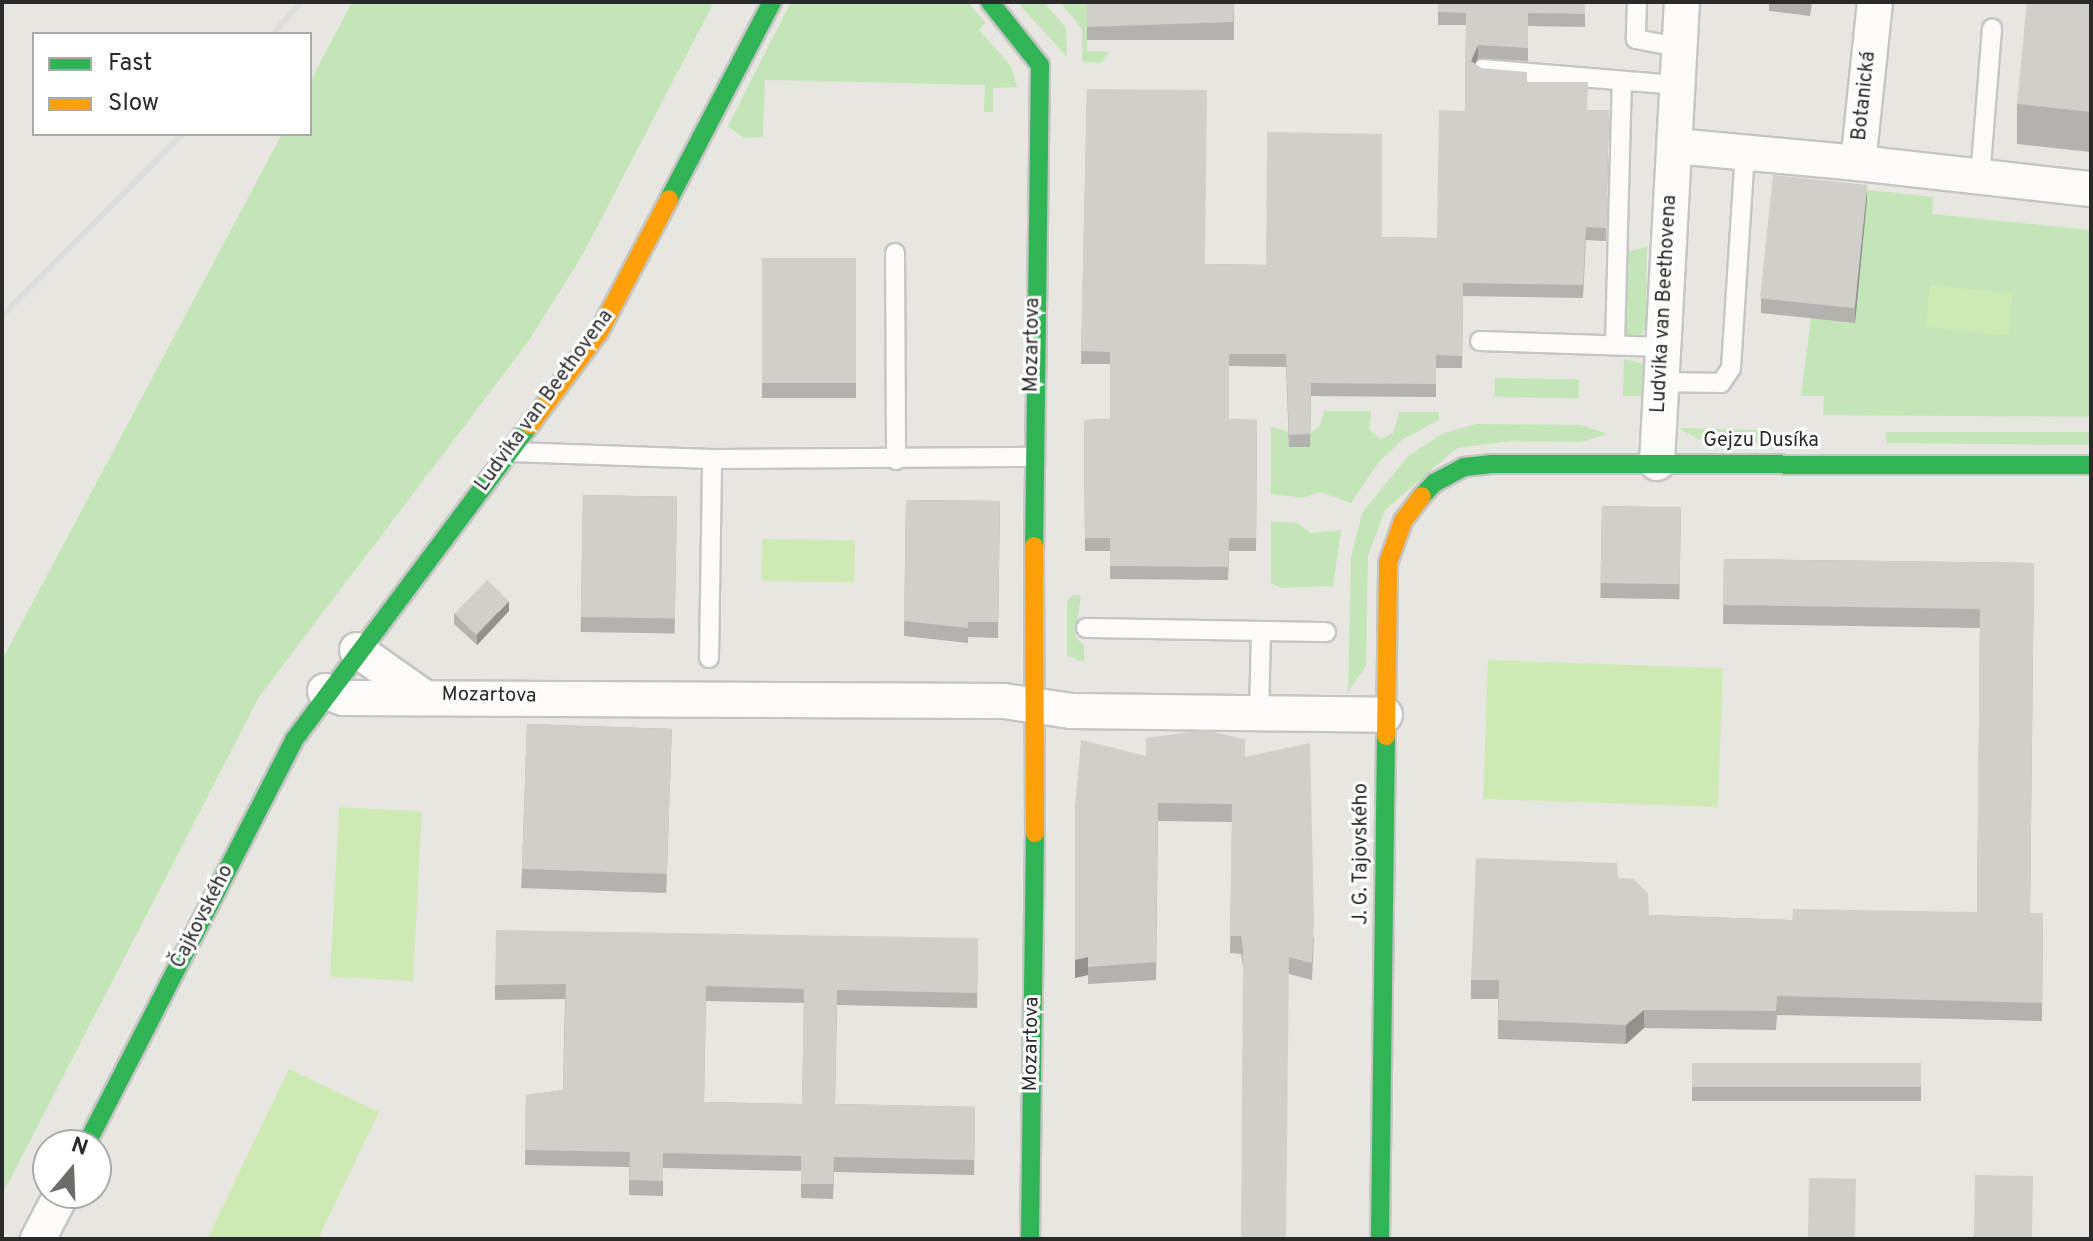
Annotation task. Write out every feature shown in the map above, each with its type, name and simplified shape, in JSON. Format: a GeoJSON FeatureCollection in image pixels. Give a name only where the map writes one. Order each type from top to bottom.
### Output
{"type":"FeatureCollection","features":[{"type":"Feature","properties":{"kind":"street","name":"Ludvika van Beethovena"},"geometry":{"type":"LineString","coordinates":[[325,691],[599,332],[772,2]]}},
{"type":"Feature","properties":{"kind":"street","name":"Mozartova"},"geometry":{"type":"LineString","coordinates":[[990,2],[1032,51],[1040,82],[1032,457],[1036,705],[1030,1239]]}},
{"type":"Feature","properties":{"kind":"street","name":"Ludvika van Beethovena"},"geometry":{"type":"LineString","coordinates":[[1657,463],[1675,146],[1675,85],[1682,2]]}},
{"type":"Feature","properties":{"kind":"street","name":"Botanická"},"geometry":{"type":"LineString","coordinates":[[1875,2],[1858,163],[2091,189]]}},
{"type":"Feature","properties":{"kind":"street"},"geometry":{"type":"LineString","coordinates":[[1675,146],[1858,163]]}},
{"type":"Feature","properties":{"kind":"street","name":"Gejzu Dusíka"},"geometry":{"type":"LineString","coordinates":[[1434,483],[1464,467],[1492,464],[2091,465]]}},
{"type":"Feature","properties":{"kind":"street","name":"J. G. Tajovského"},"geometry":{"type":"LineString","coordinates":[[1380,1239],[1388,563],[1403,521],[1434,483]]}},
{"type":"Feature","properties":{"kind":"street","name":"Mozartova"},"geometry":{"type":"LineString","coordinates":[[357,650],[422,696]]}},
{"type":"Feature","properties":{"kind":"street","name":"Mozartova"},"geometry":{"type":"LineString","coordinates":[[325,691],[343,698],[1004,701],[1036,705]]}},
{"type":"Feature","properties":{"kind":"street","name":"Čajkovského"},"geometry":{"type":"LineString","coordinates":[[94,1129],[294,740],[325,691]]}},
{"type":"Feature","properties":{"kind":"street"},"geometry":{"type":"LineString","coordinates":[[1036,705],[1259,714],[1385,715]]}},
{"type":"Feature","properties":{"kind":"street"},"geometry":{"type":"LineString","coordinates":[[38,1239],[54,1209]]}},
{"type":"Feature","properties":{"kind":"lane"},"geometry":{"type":"LineString","coordinates":[[1637,2],[1636,39],[1678,47]]}},
{"type":"Feature","properties":{"kind":"lane"},"geometry":{"type":"LineString","coordinates":[[1980,178],[1992,28]]}},
{"type":"Feature","properties":{"kind":"lane"},"geometry":{"type":"LineString","coordinates":[[1482,69],[1557,72],[1622,83],[1675,85]]}},
{"type":"Feature","properties":{"kind":"lane"},"geometry":{"type":"LineString","coordinates":[[1615,344],[1622,83]]}},
{"type":"Feature","properties":{"kind":"lane"},"geometry":{"type":"LineString","coordinates":[[1660,382],[1721,383],[1731,368],[1745,152]]}},
{"type":"Feature","properties":{"kind":"lane"},"geometry":{"type":"LineString","coordinates":[[895,253],[896,460]]}},
{"type":"Feature","properties":{"kind":"lane"},"geometry":{"type":"LineString","coordinates":[[1480,341],[1662,347]]}},
{"type":"Feature","properties":{"kind":"lane"},"geometry":{"type":"LineString","coordinates":[[510,452],[712,459],[1032,457]]}},
{"type":"Feature","properties":{"kind":"lane"},"geometry":{"type":"LineString","coordinates":[[709,658],[712,459]]}},
{"type":"Feature","properties":{"kind":"lane"},"geometry":{"type":"LineString","coordinates":[[1086,628],[1326,632]]}},
{"type":"Feature","properties":{"kind":"lane"},"geometry":{"type":"LineString","coordinates":[[1259,714],[1261,631]]}},
{"type":"Feature","properties":{"kind":"green space"},"geometry":{"type":"Polygon","coordinates":[[[352,2],[714,2],[582,256],[528,342],[259,697],[36,1129],[32,1129],[32,1137],[2,1195],[2,660],[281,136],[312,136],[312,78],[352,2]]]}},
{"type":"Feature","properties":{"kind":"green space"},"geometry":{"type":"Polygon","coordinates":[[[791,2],[968,2],[985,22],[979,30],[1011,66],[1017,87],[993,88],[993,112],[984,112],[985,85],[765,80],[763,137],[744,138],[728,126],[791,2]]]}},
{"type":"Feature","properties":{"kind":"green space"},"geometry":{"type":"Polygon","coordinates":[[[1017,2],[1044,2],[1066,28],[1067,57],[1017,2]]]}},
{"type":"Feature","properties":{"kind":"green space"},"geometry":{"type":"Polygon","coordinates":[[[1060,2],[1087,2],[1087,51],[1110,51],[1100,63],[1082,62],[1082,29],[1060,2]]]}},
{"type":"Feature","properties":{"kind":"green space"},"geometry":{"type":"Polygon","coordinates":[[[1822,185],[1933,197],[1932,214],[2091,230],[2091,417],[1823,415],[1824,396],[1801,396],[1811,318],[1855,322],[1867,200],[1822,185]]]}},
{"type":"Feature","properties":{"kind":"green space"},"geometry":{"type":"Polygon","coordinates":[[[1647,247],[1646,327],[1641,335],[1624,335],[1626,252],[1647,247]]]}},
{"type":"Feature","properties":{"kind":"green space"},"geometry":{"type":"Polygon","coordinates":[[[1930,285],[2013,294],[2008,335],[1926,327],[1930,285]]]}},
{"type":"Feature","properties":{"kind":"green space"},"geometry":{"type":"Polygon","coordinates":[[[1624,359],[1645,364],[1644,396],[1623,396],[1624,359]]]}},
{"type":"Feature","properties":{"kind":"green space"},"geometry":{"type":"Polygon","coordinates":[[[1495,378],[1579,379],[1579,398],[1495,397],[1495,378]]]}},
{"type":"Feature","properties":{"kind":"green space"},"geometry":{"type":"Polygon","coordinates":[[[1324,411],[1371,411],[1369,430],[1381,439],[1393,433],[1399,412],[1439,412],[1439,420],[1403,439],[1378,463],[1351,503],[1320,492],[1302,498],[1271,494],[1271,426],[1298,436],[1310,434],[1320,426],[1324,411]]]}},
{"type":"Feature","properties":{"kind":"green space"},"geometry":{"type":"Polygon","coordinates":[[[1476,424],[1581,425],[1608,434],[1581,442],[1511,441],[1457,448],[1385,510],[1368,556],[1366,666],[1348,692],[1351,558],[1362,513],[1408,456],[1442,434],[1476,424]]]}},
{"type":"Feature","properties":{"kind":"green space"},"geometry":{"type":"Polygon","coordinates":[[[1678,428],[1770,430],[1777,435],[1761,443],[1700,440],[1678,428]]]}},
{"type":"Feature","properties":{"kind":"green space"},"geometry":{"type":"Polygon","coordinates":[[[1886,432],[2091,432],[2091,445],[1886,443],[1886,432]]]}},
{"type":"Feature","properties":{"kind":"green space"},"geometry":{"type":"Polygon","coordinates":[[[1271,521],[1297,523],[1311,533],[1341,530],[1333,586],[1282,588],[1271,583],[1271,521]]]}},
{"type":"Feature","properties":{"kind":"green space"},"geometry":{"type":"Polygon","coordinates":[[[762,539],[855,541],[854,583],[761,581],[762,539]]]}},
{"type":"Feature","properties":{"kind":"green space"},"geometry":{"type":"Polygon","coordinates":[[[1073,595],[1081,596],[1075,636],[1084,646],[1084,662],[1067,656],[1067,601],[1073,595]]]}},
{"type":"Feature","properties":{"kind":"green space"},"geometry":{"type":"Polygon","coordinates":[[[1488,660],[1723,668],[1718,807],[1483,799],[1488,660]]]}},
{"type":"Feature","properties":{"kind":"green space"},"geometry":{"type":"Polygon","coordinates":[[[339,807],[422,811],[413,981],[330,977],[339,807]]]}},
{"type":"Feature","properties":{"kind":"green space"},"geometry":{"type":"Polygon","coordinates":[[[289,1069],[379,1112],[318,1239],[207,1239],[289,1069]]]}},
{"type":"Feature","properties":{"kind":"building"},"geometry":{"type":"Polygon","coordinates":[[[1087,2],[1234,2],[1233,22],[1087,27],[1087,2]]]}},
{"type":"Feature","properties":{"kind":"building"},"geometry":{"type":"Polygon","coordinates":[[[1438,2],[1585,2],[1585,14],[1528,13],[1528,48],[1478,45],[1471,61],[1481,68],[1527,72],[1527,82],[1588,82],[1587,110],[1609,110],[1606,228],[1586,227],[1583,285],[1463,283],[1462,356],[1436,355],[1436,384],[1311,383],[1310,434],[1289,435],[1286,354],[1229,354],[1229,419],[1257,420],[1256,538],[1229,538],[1228,567],[1110,566],[1110,538],[1085,538],[1084,420],[1110,419],[1110,352],[1081,351],[1087,89],[1207,90],[1205,264],[1266,265],[1267,132],[1382,134],[1382,237],[1437,238],[1439,110],[1465,111],[1466,13],[1438,12],[1438,2]]]}},
{"type":"Feature","properties":{"kind":"building"},"geometry":{"type":"Polygon","coordinates":[[[2027,2],[2091,2],[2091,112],[2017,104],[2027,2]]]}},
{"type":"Feature","properties":{"kind":"building"},"geometry":{"type":"Polygon","coordinates":[[[1773,175],[1867,185],[1855,308],[1760,298],[1773,175]]]}},
{"type":"Feature","properties":{"kind":"building"},"geometry":{"type":"Polygon","coordinates":[[[762,258],[856,258],[856,383],[762,383],[762,258]]]}},
{"type":"Feature","properties":{"kind":"building"},"geometry":{"type":"Polygon","coordinates":[[[583,495],[677,497],[675,619],[581,617],[583,495]]]}},
{"type":"Feature","properties":{"kind":"building"},"geometry":{"type":"Polygon","coordinates":[[[906,500],[1000,501],[998,622],[968,622],[968,628],[904,621],[906,500]]]}},
{"type":"Feature","properties":{"kind":"building"},"geometry":{"type":"Polygon","coordinates":[[[1602,506],[1681,507],[1680,584],[1601,583],[1602,506]]]}},
{"type":"Feature","properties":{"kind":"building"},"geometry":{"type":"Polygon","coordinates":[[[1724,559],[2034,563],[2030,913],[2043,913],[2042,1003],[1777,996],[1776,1011],[1644,1010],[1626,1025],[1498,1020],[1499,980],[1471,980],[1476,858],[1617,863],[1618,878],[1633,879],[1648,893],[1649,915],[1792,920],[1793,909],[1977,912],[1980,609],[1723,605],[1724,559]]]}},
{"type":"Feature","properties":{"kind":"building"},"geometry":{"type":"Polygon","coordinates":[[[487,580],[509,601],[476,635],[454,614],[487,580]]]}},
{"type":"Feature","properties":{"kind":"building"},"geometry":{"type":"Polygon","coordinates":[[[527,724],[672,729],[667,874],[522,869],[527,724]]]}},
{"type":"Feature","properties":{"kind":"building"},"geometry":{"type":"Polygon","coordinates":[[[1204,730],[1245,739],[1245,757],[1310,743],[1312,963],[1289,957],[1286,1239],[1241,1239],[1243,949],[1241,936],[1230,936],[1232,804],[1158,803],[1156,962],[1088,967],[1088,957],[1075,960],[1075,806],[1081,740],[1146,756],[1146,738],[1204,730]]]}},
{"type":"Feature","properties":{"kind":"building"},"geometry":{"type":"Polygon","coordinates":[[[496,930],[978,938],[977,993],[837,990],[835,1104],[975,1107],[974,1160],[834,1157],[833,1184],[801,1184],[801,1156],[663,1153],[663,1181],[629,1180],[630,1152],[525,1150],[526,1095],[563,1090],[566,984],[495,985],[496,930]],[[706,986],[704,1102],[802,1104],[804,989],[706,986]]]}},
{"type":"Feature","properties":{"kind":"building"},"geometry":{"type":"Polygon","coordinates":[[[1692,1063],[1921,1063],[1921,1087],[1692,1087],[1692,1063]]]}},
{"type":"Feature","properties":{"kind":"building"},"geometry":{"type":"Polygon","coordinates":[[[1975,1175],[2033,1176],[2032,1239],[1974,1239],[1975,1175]]]}},
{"type":"Feature","properties":{"kind":"building"},"geometry":{"type":"Polygon","coordinates":[[[1809,1178],[1856,1179],[1855,1239],[1808,1239],[1809,1178]]]}},
{"type":"Feature","properties":{"kind":"railway"},"geometry":{"type":"LineString","coordinates":[[275,32],[301,2]]}},
{"type":"Feature","properties":{"kind":"railway"},"geometry":{"type":"LineString","coordinates":[[2,316],[180,136]]}},
{"type":"Feature","properties":{"kind":"traffic: fast"},"geometry":{"type":"LineString","coordinates":[[669,199],[772,2]]}},
{"type":"Feature","properties":{"kind":"traffic: fast"},"geometry":{"type":"LineString","coordinates":[[990,2],[1040,65],[1034,546]]}},
{"type":"Feature","properties":{"kind":"traffic: fast"},"geometry":{"type":"LineString","coordinates":[[94,1129],[294,740],[530,425]]}},
{"type":"Feature","properties":{"kind":"traffic: fast"},"geometry":{"type":"LineString","coordinates":[[1422,496],[1434,483],[1464,467],[1492,464],[2091,465]]}},
{"type":"Feature","properties":{"kind":"traffic: fast"},"geometry":{"type":"LineString","coordinates":[[1380,1239],[1386,736]]}},
{"type":"Feature","properties":{"kind":"traffic: fast"},"geometry":{"type":"LineString","coordinates":[[1030,1239],[1035,833]]}},
{"type":"Feature","properties":{"kind":"traffic: slow"},"geometry":{"type":"LineString","coordinates":[[530,425],[599,332],[669,199]]}},
{"type":"Feature","properties":{"kind":"traffic: slow"},"geometry":{"type":"LineString","coordinates":[[1386,736],[1388,563],[1403,521],[1422,496]]}},
{"type":"Feature","properties":{"kind":"traffic: slow"},"geometry":{"type":"LineString","coordinates":[[1034,546],[1035,833]]}}]}
